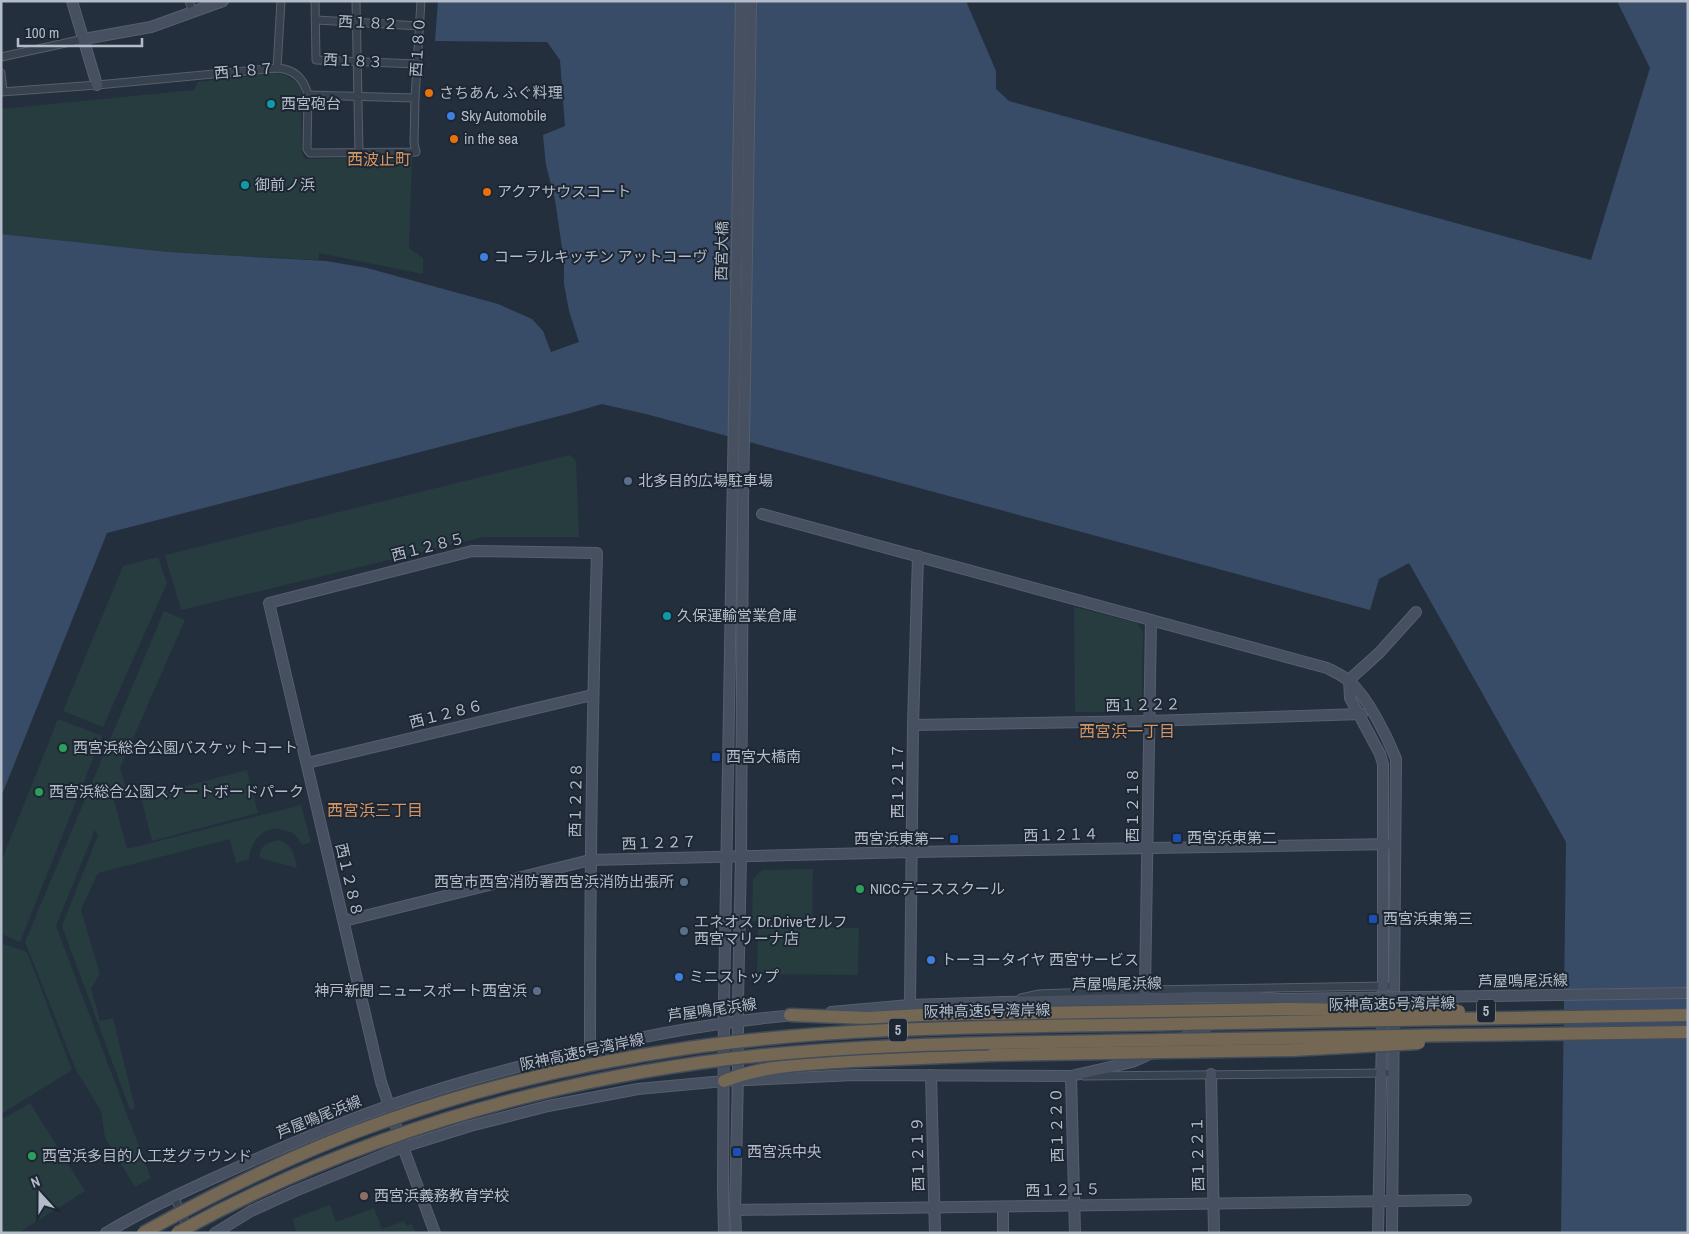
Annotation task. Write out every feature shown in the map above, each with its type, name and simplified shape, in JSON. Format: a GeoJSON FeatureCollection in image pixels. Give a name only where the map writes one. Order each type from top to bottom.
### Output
{"type":"FeatureCollection","features":[{"type":"Feature","properties":{"kind":"highway","name":"5"},"geometry":{"type":"LineString","coordinates":[[790,1015],[867,1018],[967,1014],[1288,1009],[1619,1012],[1686,1015]]}},
{"type":"Feature","properties":{"kind":"highway","name":"阪神高速5号湾岸線"},"geometry":{"type":"LineString","coordinates":[[143,1233],[201,1201],[261,1172],[380,1122],[481,1091],[558,1072],[690,1048],[763,1039],[953,1028],[1686,1015]]}},
{"type":"Feature","properties":{"kind":"highway","name":"阪神高速5号湾岸線"},"geometry":{"type":"LineString","coordinates":[[177,1233],[269,1187],[386,1138],[444,1119],[535,1094],[691,1064],[830,1050],[965,1044],[1688,1032]]}},
{"type":"Feature","properties":{"kind":"highway","name":"5"},"geometry":{"type":"LineString","coordinates":[[724,1081],[776,1067],[821,1063],[992,1055],[1292,1050],[1398,1045],[1524,1034]]}},
{"type":"Feature","properties":{"kind":"street"},"geometry":{"type":"LineString","coordinates":[[72,1],[97,84]]}},
{"type":"Feature","properties":{"kind":"street"},"geometry":{"type":"LineString","coordinates":[[189,1],[193,12]]}},
{"type":"Feature","properties":{"kind":"street"},"geometry":{"type":"LineString","coordinates":[[1,57],[151,27],[223,1]]}},
{"type":"Feature","properties":{"kind":"street"},"geometry":{"type":"LineString","coordinates":[[277,68],[281,1]]}},
{"type":"Feature","properties":{"kind":"street","name":"西１８３"},"geometry":{"type":"LineString","coordinates":[[316,1],[316,60],[418,64]]}},
{"type":"Feature","properties":{"kind":"street"},"geometry":{"type":"LineString","coordinates":[[356,1],[359,153]]}},
{"type":"Feature","properties":{"kind":"street","name":"西１８０"},"geometry":{"type":"LineString","coordinates":[[416,152],[414,143],[415,98],[421,1]]}},
{"type":"Feature","properties":{"kind":"street","name":"西宮大橋"},"geometry":{"type":"LineString","coordinates":[[738,502],[741,1]]}},
{"type":"Feature","properties":{"kind":"street","name":"西宮大橋"},"geometry":{"type":"LineString","coordinates":[[738,502],[751,1]]}},
{"type":"Feature","properties":{"kind":"street","name":"西１８２"},"geometry":{"type":"LineString","coordinates":[[316,20],[420,26]]}},
{"type":"Feature","properties":{"kind":"street","name":"西１８７"},"geometry":{"type":"LineString","coordinates":[[2,92],[277,68],[292,71],[298,75],[306,88],[308,95],[308,152],[416,152]]}},
{"type":"Feature","properties":{"kind":"street"},"geometry":{"type":"LineString","coordinates":[[1,73],[2,92]]}},
{"type":"Feature","properties":{"kind":"street"},"geometry":{"type":"LineString","coordinates":[[308,95],[415,98]]}},
{"type":"Feature","properties":{"kind":"street"},"geometry":{"type":"LineString","coordinates":[[736,1233],[741,856],[738,502]]}},
{"type":"Feature","properties":{"kind":"street"},"geometry":{"type":"LineString","coordinates":[[724,1233],[724,1081],[728,856],[738,502]]}},
{"type":"Feature","properties":{"kind":"street"},"geometry":{"type":"LineString","coordinates":[[762,514],[1327,668],[1349,680],[1360,691],[1391,746],[1396,759],[1392,1233]]}},
{"type":"Feature","properties":{"kind":"street","name":"西１２８５"},"geometry":{"type":"LineString","coordinates":[[268,603],[472,551],[598,553]]}},
{"type":"Feature","properties":{"kind":"street","name":"西１２２８"},"geometry":{"type":"LineString","coordinates":[[590,1047],[592,694],[598,553]]}},
{"type":"Feature","properties":{"kind":"street","name":"西１２１７"},"geometry":{"type":"LineString","coordinates":[[910,1005],[913,725],[918,556]]}},
{"type":"Feature","properties":{"kind":"street","name":"西１２８８"},"geometry":{"type":"LineString","coordinates":[[268,603],[381,1082],[403,1148],[435,1233]]}},
{"type":"Feature","properties":{"kind":"street"},"geometry":{"type":"LineString","coordinates":[[1349,680],[1379,653],[1416,612]]}},
{"type":"Feature","properties":{"kind":"street","name":"西１２１８"},"geometry":{"type":"LineString","coordinates":[[1145,990],[1151,620]]}},
{"type":"Feature","properties":{"kind":"street"},"geometry":{"type":"LineString","coordinates":[[1349,680],[1350,698],[1380,754],[1383,764],[1383,986],[1378,1233]]}},
{"type":"Feature","properties":{"kind":"street","name":"西１２８６"},"geometry":{"type":"LineString","coordinates":[[307,763],[592,694]]}},
{"type":"Feature","properties":{"kind":"street","name":"西１２２２"},"geometry":{"type":"LineString","coordinates":[[913,725],[1149,721],[1373,714]]}},
{"type":"Feature","properties":{"kind":"street","name":"西１２１４"},"geometry":{"type":"LineString","coordinates":[[728,856],[1395,844]]}},
{"type":"Feature","properties":{"kind":"street","name":"西１２２７"},"geometry":{"type":"LineString","coordinates":[[344,921],[590,860],[728,856]]}},
{"type":"Feature","properties":{"kind":"street"},"geometry":{"type":"LineString","coordinates":[[1003,1002],[1039,994],[1145,990],[1394,986]]}},
{"type":"Feature","properties":{"kind":"street","name":"芦屋鳴尾浜線"},"geometry":{"type":"LineString","coordinates":[[106,1233],[174,1196],[276,1150],[388,1106],[491,1074],[590,1047],[673,1030],[725,1022],[910,1005],[1003,1002],[1213,997],[1280,999],[1688,994]]}},
{"type":"Feature","properties":{"kind":"street","name":"芦屋鳴尾浜線"},"geometry":{"type":"LineString","coordinates":[[738,1078],[855,1075],[1071,1076],[1132,1062],[1246,1007],[1268,999]]}},
{"type":"Feature","properties":{"kind":"street"},"geometry":{"type":"LineString","coordinates":[[1071,1076],[1394,1073]]}},
{"type":"Feature","properties":{"kind":"street","name":"西１２２１"},"geometry":{"type":"LineString","coordinates":[[1211,1074],[1214,1233]]}},
{"type":"Feature","properties":{"kind":"street","name":"西１２１９"},"geometry":{"type":"LineString","coordinates":[[931,1075],[935,1233]]}},
{"type":"Feature","properties":{"kind":"street","name":"西１２２０"},"geometry":{"type":"LineString","coordinates":[[1071,1076],[1075,1233]]}},
{"type":"Feature","properties":{"kind":"street"},"geometry":{"type":"LineString","coordinates":[[215,1233],[251,1211],[294,1191],[403,1148],[470,1126],[548,1106],[638,1089],[724,1081]]}},
{"type":"Feature","properties":{"kind":"street"},"geometry":{"type":"LineString","coordinates":[[174,1196],[190,1233]]}},
{"type":"Feature","properties":{"kind":"street","name":"西１２１５"},"geometry":{"type":"LineString","coordinates":[[735,1210],[1466,1200]]}},
{"type":"Feature","properties":{"kind":"street"},"geometry":{"type":"LineString","coordinates":[[1003,1206],[1004,1233]]}},
{"type":"Feature","properties":{"kind":"green space"},"geometry":{"type":"Polygon","coordinates":[[[275,73],[290,78],[301,89],[302,154],[305,159],[412,157],[409,248],[423,258],[423,274],[319,253],[319,260],[168,252],[1,234],[1,109],[194,90],[198,82],[275,73]]]}},
{"type":"Feature","properties":{"kind":"green space"},"geometry":{"type":"Polygon","coordinates":[[[570,455],[576,461],[579,537],[484,537],[181,610],[165,555],[570,455]]]}},
{"type":"Feature","properties":{"kind":"green space"},"geometry":{"type":"Polygon","coordinates":[[[158,557],[167,583],[103,727],[63,711],[123,566],[158,557]]]}},
{"type":"Feature","properties":{"kind":"green space"},"geometry":{"type":"Polygon","coordinates":[[[1074,607],[1137,623],[1143,632],[1142,704],[1135,712],[1075,712],[1074,607]]]}},
{"type":"Feature","properties":{"kind":"green space"},"geometry":{"type":"Polygon","coordinates":[[[164,611],[185,620],[120,768],[128,796],[114,800],[127,849],[301,805],[311,842],[302,845],[291,832],[276,829],[264,832],[259,836],[252,846],[249,859],[236,863],[230,839],[98,873],[81,910],[100,974],[91,988],[100,1021],[113,1018],[135,1108],[130,1110],[62,926],[98,835],[95,830],[56,926],[151,1178],[135,1187],[105,1138],[101,1111],[76,1070],[25,942],[164,611]]]}},
{"type":"Feature","properties":{"kind":"green space"},"geometry":{"type":"Polygon","coordinates":[[[58,719],[102,736],[20,942],[1,934],[1,862],[58,719]]]}},
{"type":"Feature","properties":{"kind":"green space"},"geometry":{"type":"Polygon","coordinates":[[[247,770],[258,813],[152,841],[141,798],[247,770]]]}},
{"type":"Feature","properties":{"kind":"green space"},"geometry":{"type":"Polygon","coordinates":[[[279,840],[290,848],[297,868],[260,858],[261,850],[265,845],[279,840]]]}},
{"type":"Feature","properties":{"kind":"green space"},"geometry":{"type":"Polygon","coordinates":[[[813,869],[812,922],[752,921],[753,879],[762,870],[813,869]]]}},
{"type":"Feature","properties":{"kind":"green space"},"geometry":{"type":"Polygon","coordinates":[[[758,926],[859,928],[858,975],[757,974],[758,926]]]}},
{"type":"Feature","properties":{"kind":"green space"},"geometry":{"type":"Polygon","coordinates":[[[1,943],[27,952],[72,1070],[1,1114],[1,943]]]}},
{"type":"Feature","properties":{"kind":"green space","name":"西宮浜多目的人工芝グラウンド"},"geometry":{"type":"Polygon","coordinates":[[[30,1103],[85,1191],[18,1233],[1,1233],[1,1120],[30,1103]]]}},
{"type":"Feature","properties":{"kind":"green space"},"geometry":{"type":"Polygon","coordinates":[[[330,1205],[336,1222],[374,1208],[382,1229],[404,1221],[406,1226],[412,1224],[416,1233],[297,1233],[292,1219],[330,1205]]]}},
{"type":"Feature","properties":{"kind":"water"},"geometry":{"type":"Polygon","coordinates":[[[438,1],[966,1],[996,71],[996,89],[1009,101],[1591,260],[1650,68],[1617,1],[1688,1],[1688,1233],[1561,1233],[1566,842],[1409,563],[1379,579],[1370,610],[646,414],[602,404],[107,533],[1,797],[1,234],[168,252],[326,261],[367,268],[498,304],[532,319],[543,331],[551,352],[579,342],[569,311],[564,284],[564,261],[555,200],[546,165],[543,135],[565,126],[560,60],[547,42],[435,41],[438,1]]]}},
{"type":"Feature","properties":{"kind":"place","name":"さちあん ふぐ料理"},"geometry":{"type":"Point","coordinates":[429,93]}},
{"type":"Feature","properties":{"kind":"place","name":"西宮砲台"},"geometry":{"type":"Point","coordinates":[271,104]}},
{"type":"Feature","properties":{"kind":"place","name":"Sky Automobile"},"geometry":{"type":"Point","coordinates":[451,116]}},
{"type":"Feature","properties":{"kind":"place","name":"in the sea"},"geometry":{"type":"Point","coordinates":[454,139]}},
{"type":"Feature","properties":{"kind":"place","name":"御前ノ浜"},"geometry":{"type":"Point","coordinates":[245,185]}},
{"type":"Feature","properties":{"kind":"place","name":"アクアサウスコート"},"geometry":{"type":"Point","coordinates":[487,192]}},
{"type":"Feature","properties":{"kind":"place","name":"コーラルキッチン アットコーヴ"},"geometry":{"type":"Point","coordinates":[484,257]}},
{"type":"Feature","properties":{"kind":"place","name":"北多目的広場駐車場"},"geometry":{"type":"Point","coordinates":[628,481]}},
{"type":"Feature","properties":{"kind":"place","name":"久保運輸営業倉庫"},"geometry":{"type":"Point","coordinates":[667,616]}},
{"type":"Feature","properties":{"kind":"place","name":"西宮浜総合公園バスケットコート"},"geometry":{"type":"Point","coordinates":[63,748]}},
{"type":"Feature","properties":{"kind":"place","name":"西宮大橋南"},"geometry":{"type":"Point","coordinates":[716,757]}},
{"type":"Feature","properties":{"kind":"place","name":"西宮浜総合公園スケートボードパーク"},"geometry":{"type":"Point","coordinates":[39,792]}},
{"type":"Feature","properties":{"kind":"place","name":"西宮浜東第二"},"geometry":{"type":"Point","coordinates":[1177,838]}},
{"type":"Feature","properties":{"kind":"place","name":"西宮浜東第一"},"geometry":{"type":"Point","coordinates":[954,839]}},
{"type":"Feature","properties":{"kind":"place","name":"西宮市西宮消防署西宮浜消防出張所"},"geometry":{"type":"Point","coordinates":[684,882]}},
{"type":"Feature","properties":{"kind":"place","name":"NICCテニススクール"},"geometry":{"type":"Point","coordinates":[860,889]}},
{"type":"Feature","properties":{"kind":"place","name":"西宮浜東第三"},"geometry":{"type":"Point","coordinates":[1373,919]}},
{"type":"Feature","properties":{"kind":"place","name":"エネオス Dr.Driveセルフ 西宮マリーナ店"},"geometry":{"type":"Point","coordinates":[684,931]}},
{"type":"Feature","properties":{"kind":"place","name":"トーヨータイヤ 西宮サービス"},"geometry":{"type":"Point","coordinates":[931,960]}},
{"type":"Feature","properties":{"kind":"place","name":"ミニストップ"},"geometry":{"type":"Point","coordinates":[679,977]}},
{"type":"Feature","properties":{"kind":"place","name":"神戸新聞 ニュースポート西宮浜"},"geometry":{"type":"Point","coordinates":[537,991]}},
{"type":"Feature","properties":{"kind":"place","name":"西宮浜中央"},"geometry":{"type":"Point","coordinates":[737,1152]}},
{"type":"Feature","properties":{"kind":"place","name":"西宮浜多目的人工芝グラウンド"},"geometry":{"type":"Point","coordinates":[32,1156]}},
{"type":"Feature","properties":{"kind":"place","name":"西宮浜義務教育学校"},"geometry":{"type":"Point","coordinates":[364,1196]}},
{"type":"Feature","properties":{"kind":"district","name":"西波止町"},"geometry":{"type":"Point","coordinates":[379,159]}},
{"type":"Feature","properties":{"kind":"district","name":"西宮浜一丁目"},"geometry":{"type":"Point","coordinates":[1127,731]}},
{"type":"Feature","properties":{"kind":"district","name":"西宮浜三丁目"},"geometry":{"type":"Point","coordinates":[375,810]}}]}
